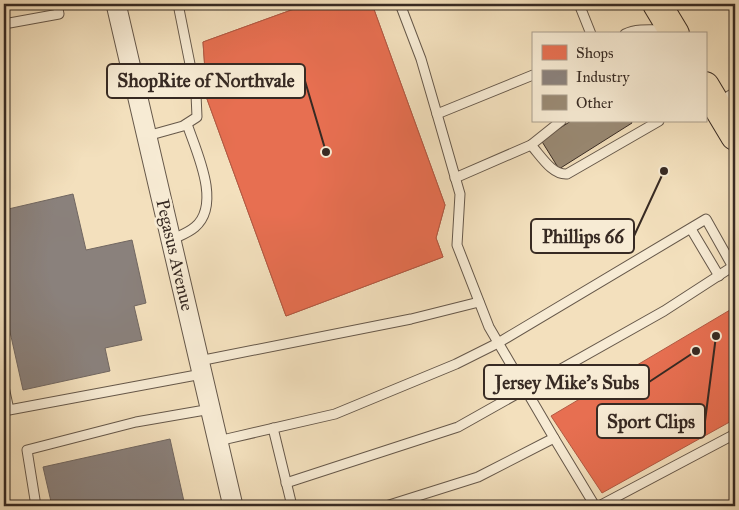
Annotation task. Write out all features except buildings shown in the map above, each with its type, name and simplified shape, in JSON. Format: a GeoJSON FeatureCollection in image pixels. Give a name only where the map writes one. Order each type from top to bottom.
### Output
{"type":"FeatureCollection","features":[{"type":"Feature","properties":{"kind":"main road"},"geometry":{"type":"LineString","coordinates":[[658,4],[674,32]]}},
{"type":"Feature","properties":{"kind":"main road"},"geometry":{"type":"LineString","coordinates":[[719,94],[735,136]]}},
{"type":"Feature","properties":{"kind":"street","name":"Pegasus Avenue"},"geometry":{"type":"LineString","coordinates":[[116,4],[233,506]]}},
{"type":"Feature","properties":{"kind":"lane"},"geometry":{"type":"LineString","coordinates":[[4,24],[59,14],[57,4]]}},
{"type":"Feature","properties":{"kind":"lane"},"geometry":{"type":"LineString","coordinates":[[147,136],[187,124],[197,117],[196,94],[178,4]]}},
{"type":"Feature","properties":{"kind":"lane"},"geometry":{"type":"LineString","coordinates":[[400,4],[421,59],[460,194],[457,245],[489,327],[595,506]]}},
{"type":"Feature","properties":{"kind":"lane"},"geometry":{"type":"LineString","coordinates":[[579,4],[590,32]]}},
{"type":"Feature","properties":{"kind":"lane"},"geometry":{"type":"LineString","coordinates":[[628,32],[643,30],[674,32]]}},
{"type":"Feature","properties":{"kind":"lane"},"geometry":{"type":"LineString","coordinates":[[437,114],[532,75]]}},
{"type":"Feature","properties":{"kind":"lane"},"geometry":{"type":"LineString","coordinates":[[455,178],[531,145],[560,122]]}},
{"type":"Feature","properties":{"kind":"lane"},"geometry":{"type":"LineString","coordinates":[[531,145],[552,169],[560,174],[567,174],[659,122]]}},
{"type":"Feature","properties":{"kind":"lane"},"geometry":{"type":"LineString","coordinates":[[171,240],[195,227],[202,218],[206,205],[207,189],[203,170],[187,124]]}},
{"type":"Feature","properties":{"kind":"lane"},"geometry":{"type":"LineString","coordinates":[[218,441],[335,414],[456,364],[498,343],[706,220],[734,266],[664,311],[458,427],[286,483]]}},
{"type":"Feature","properties":{"kind":"lane"},"geometry":{"type":"LineString","coordinates":[[691,228],[719,276]]}},
{"type":"Feature","properties":{"kind":"lane"},"geometry":{"type":"LineString","coordinates":[[4,388],[9,410],[201,368],[480,302]]}},
{"type":"Feature","properties":{"kind":"lane"},"geometry":{"type":"LineString","coordinates":[[36,506],[27,450],[136,422],[211,409]]}},
{"type":"Feature","properties":{"kind":"lane"},"geometry":{"type":"LineString","coordinates":[[273,428],[292,506]]}},
{"type":"Feature","properties":{"kind":"lane"},"geometry":{"type":"LineString","coordinates":[[599,506],[735,434]]}},
{"type":"Feature","properties":{"kind":"lane"},"geometry":{"type":"LineString","coordinates":[[386,506],[478,477],[554,438]]}},
{"type":"Feature","properties":{"kind":"place","name":"ShopRite of Northvale"},"geometry":{"type":"Point","coordinates":[326,152]}},
{"type":"Feature","properties":{"kind":"place","name":"Phillips 66"},"geometry":{"type":"Point","coordinates":[664,171]}},
{"type":"Feature","properties":{"kind":"place","name":"Sport Clips"},"geometry":{"type":"Point","coordinates":[716,336]}},
{"type":"Feature","properties":{"kind":"place","name":"Jersey Mike's Subs"},"geometry":{"type":"Point","coordinates":[696,351]}}]}
